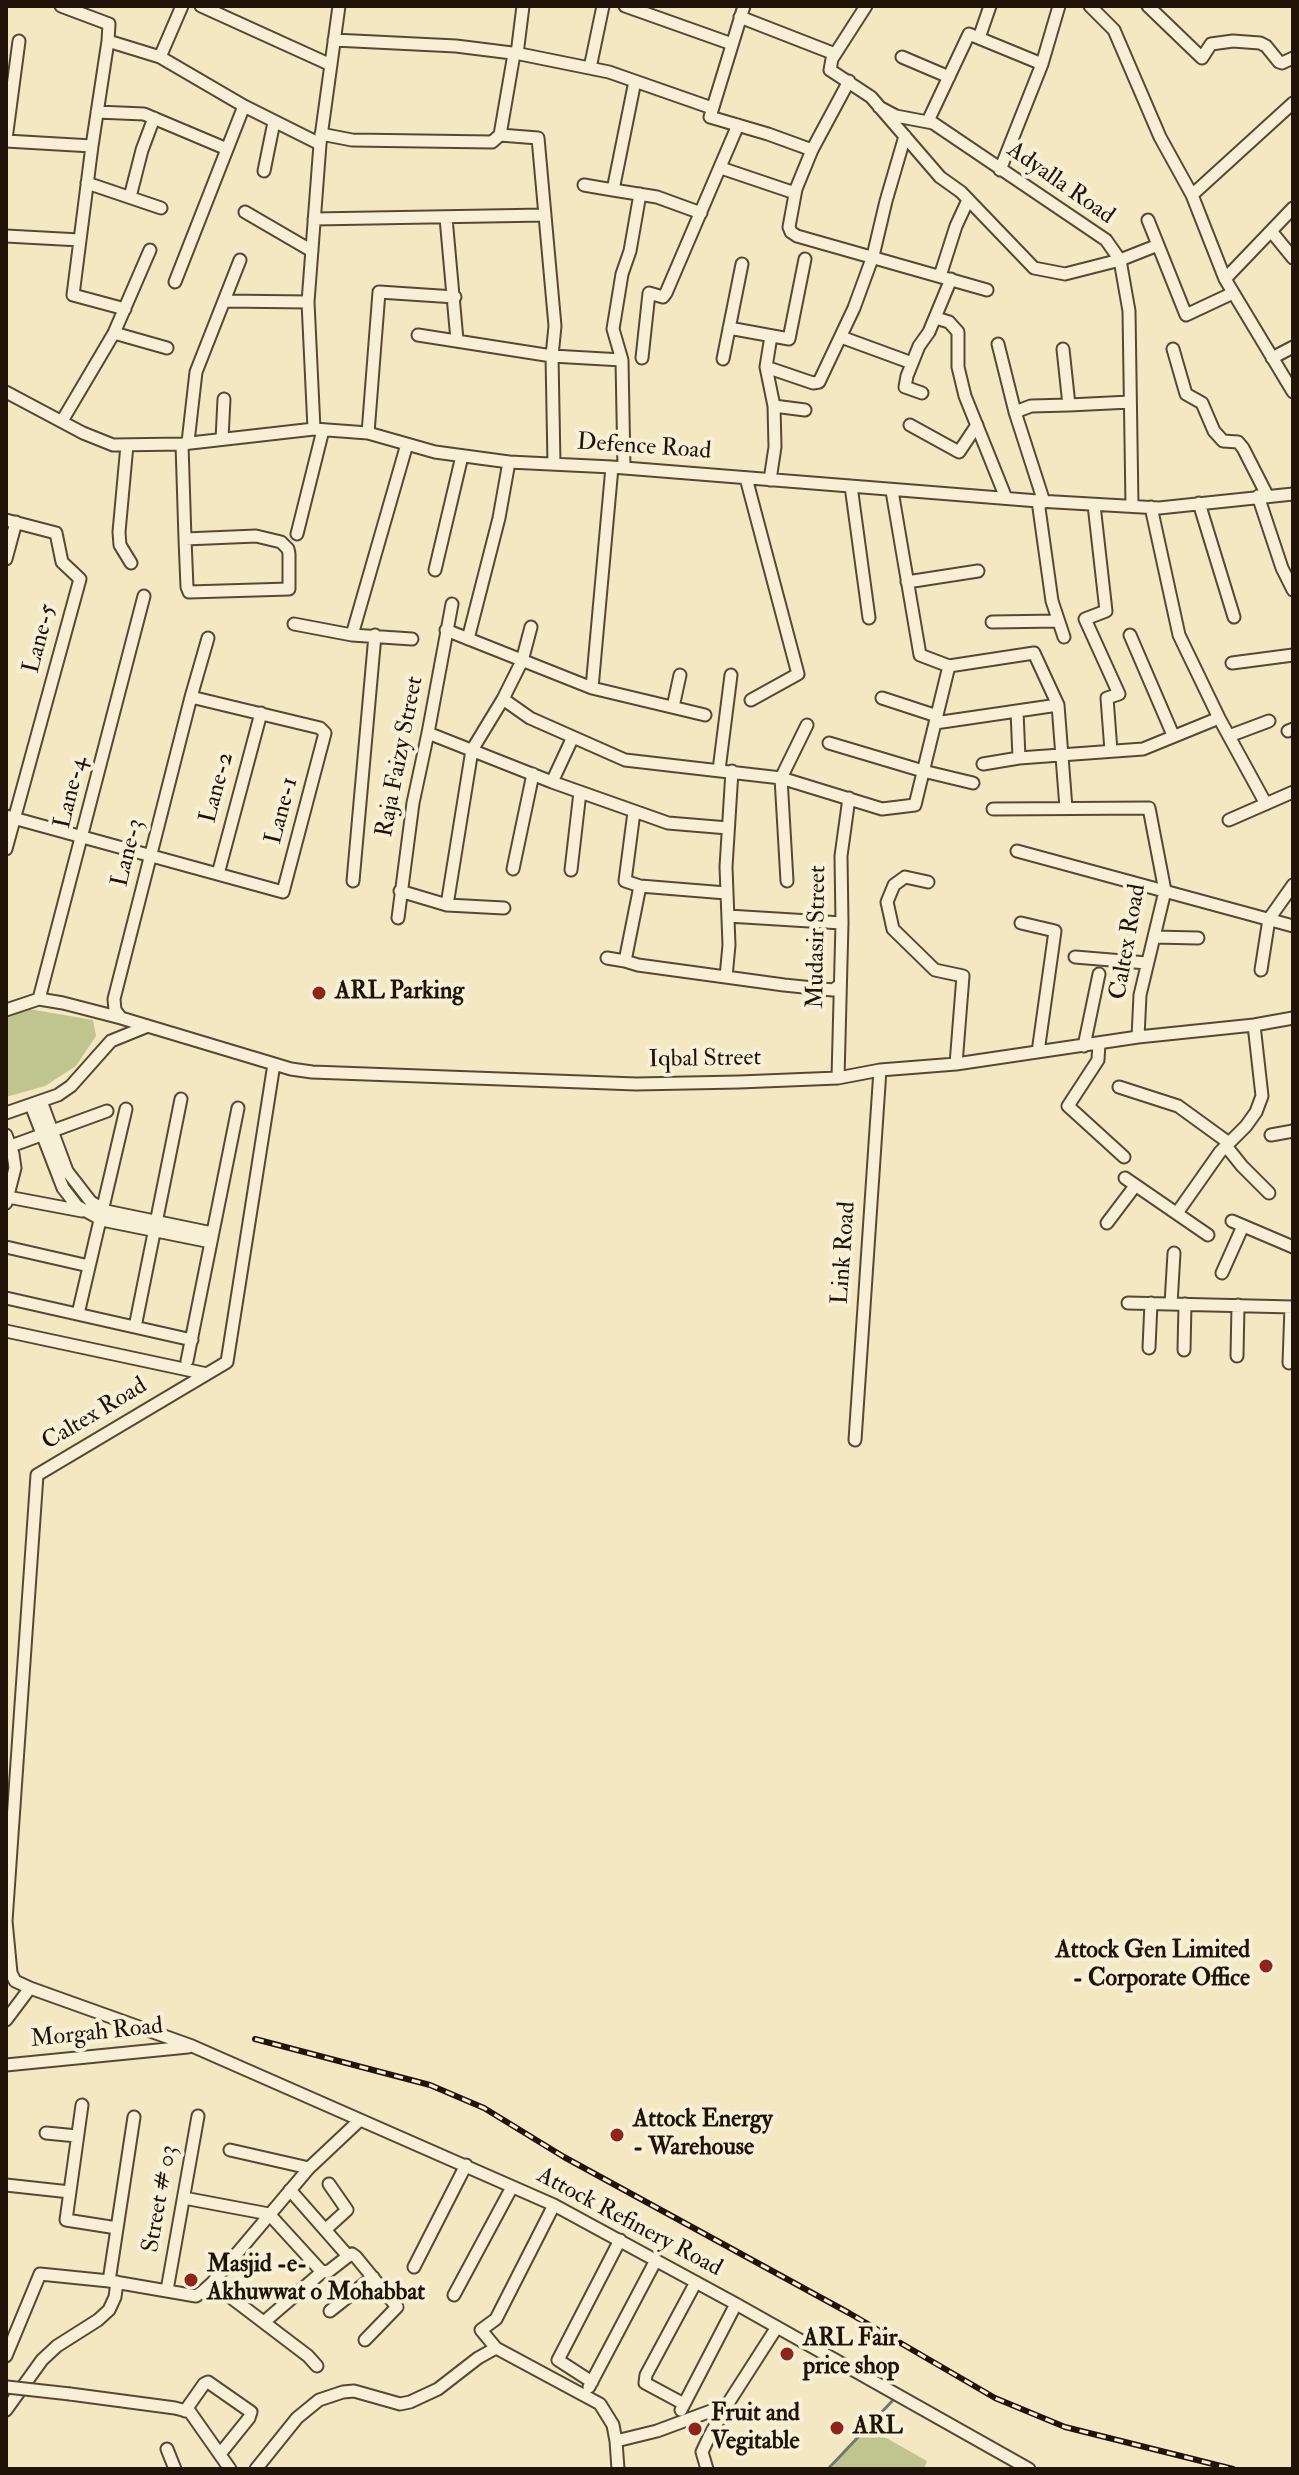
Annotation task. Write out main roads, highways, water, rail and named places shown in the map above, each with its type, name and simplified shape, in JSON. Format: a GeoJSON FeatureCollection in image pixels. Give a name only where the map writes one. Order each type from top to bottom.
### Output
{"type":"FeatureCollection","features":[{"type":"Feature","properties":{"kind":"waterway"},"geometry":{"type":"LineString","coordinates":[[828,2469],[896,2397]]}},
{"type":"Feature","properties":{"kind":"railway"},"geometry":{"type":"LineString","coordinates":[[255,2039],[430,2085],[484,2108],[564,2157],[849,2313],[995,2398],[1065,2427],[1233,2469]]}},
{"type":"Feature","properties":{"kind":"place","name":"ARL Parking"},"geometry":{"type":"Point","coordinates":[319,993]}},
{"type":"Feature","properties":{"kind":"place","name":"Attock Gen Limited - Corporate Office"},"geometry":{"type":"Point","coordinates":[1266,1966]}},
{"type":"Feature","properties":{"kind":"place","name":"Attock Energy - Warehouse"},"geometry":{"type":"Point","coordinates":[617,2135]}},
{"type":"Feature","properties":{"kind":"place","name":"Masjid -e- Akhuwwat o Mohabbat"},"geometry":{"type":"Point","coordinates":[191,2280]}},
{"type":"Feature","properties":{"kind":"place","name":"ARL Fair price shop"},"geometry":{"type":"Point","coordinates":[787,2354]}},
{"type":"Feature","properties":{"kind":"place","name":"ARL"},"geometry":{"type":"Point","coordinates":[837,2428]}},
{"type":"Feature","properties":{"kind":"place","name":"Fruit and Vegitable"},"geometry":{"type":"Point","coordinates":[695,2429]}}]}
